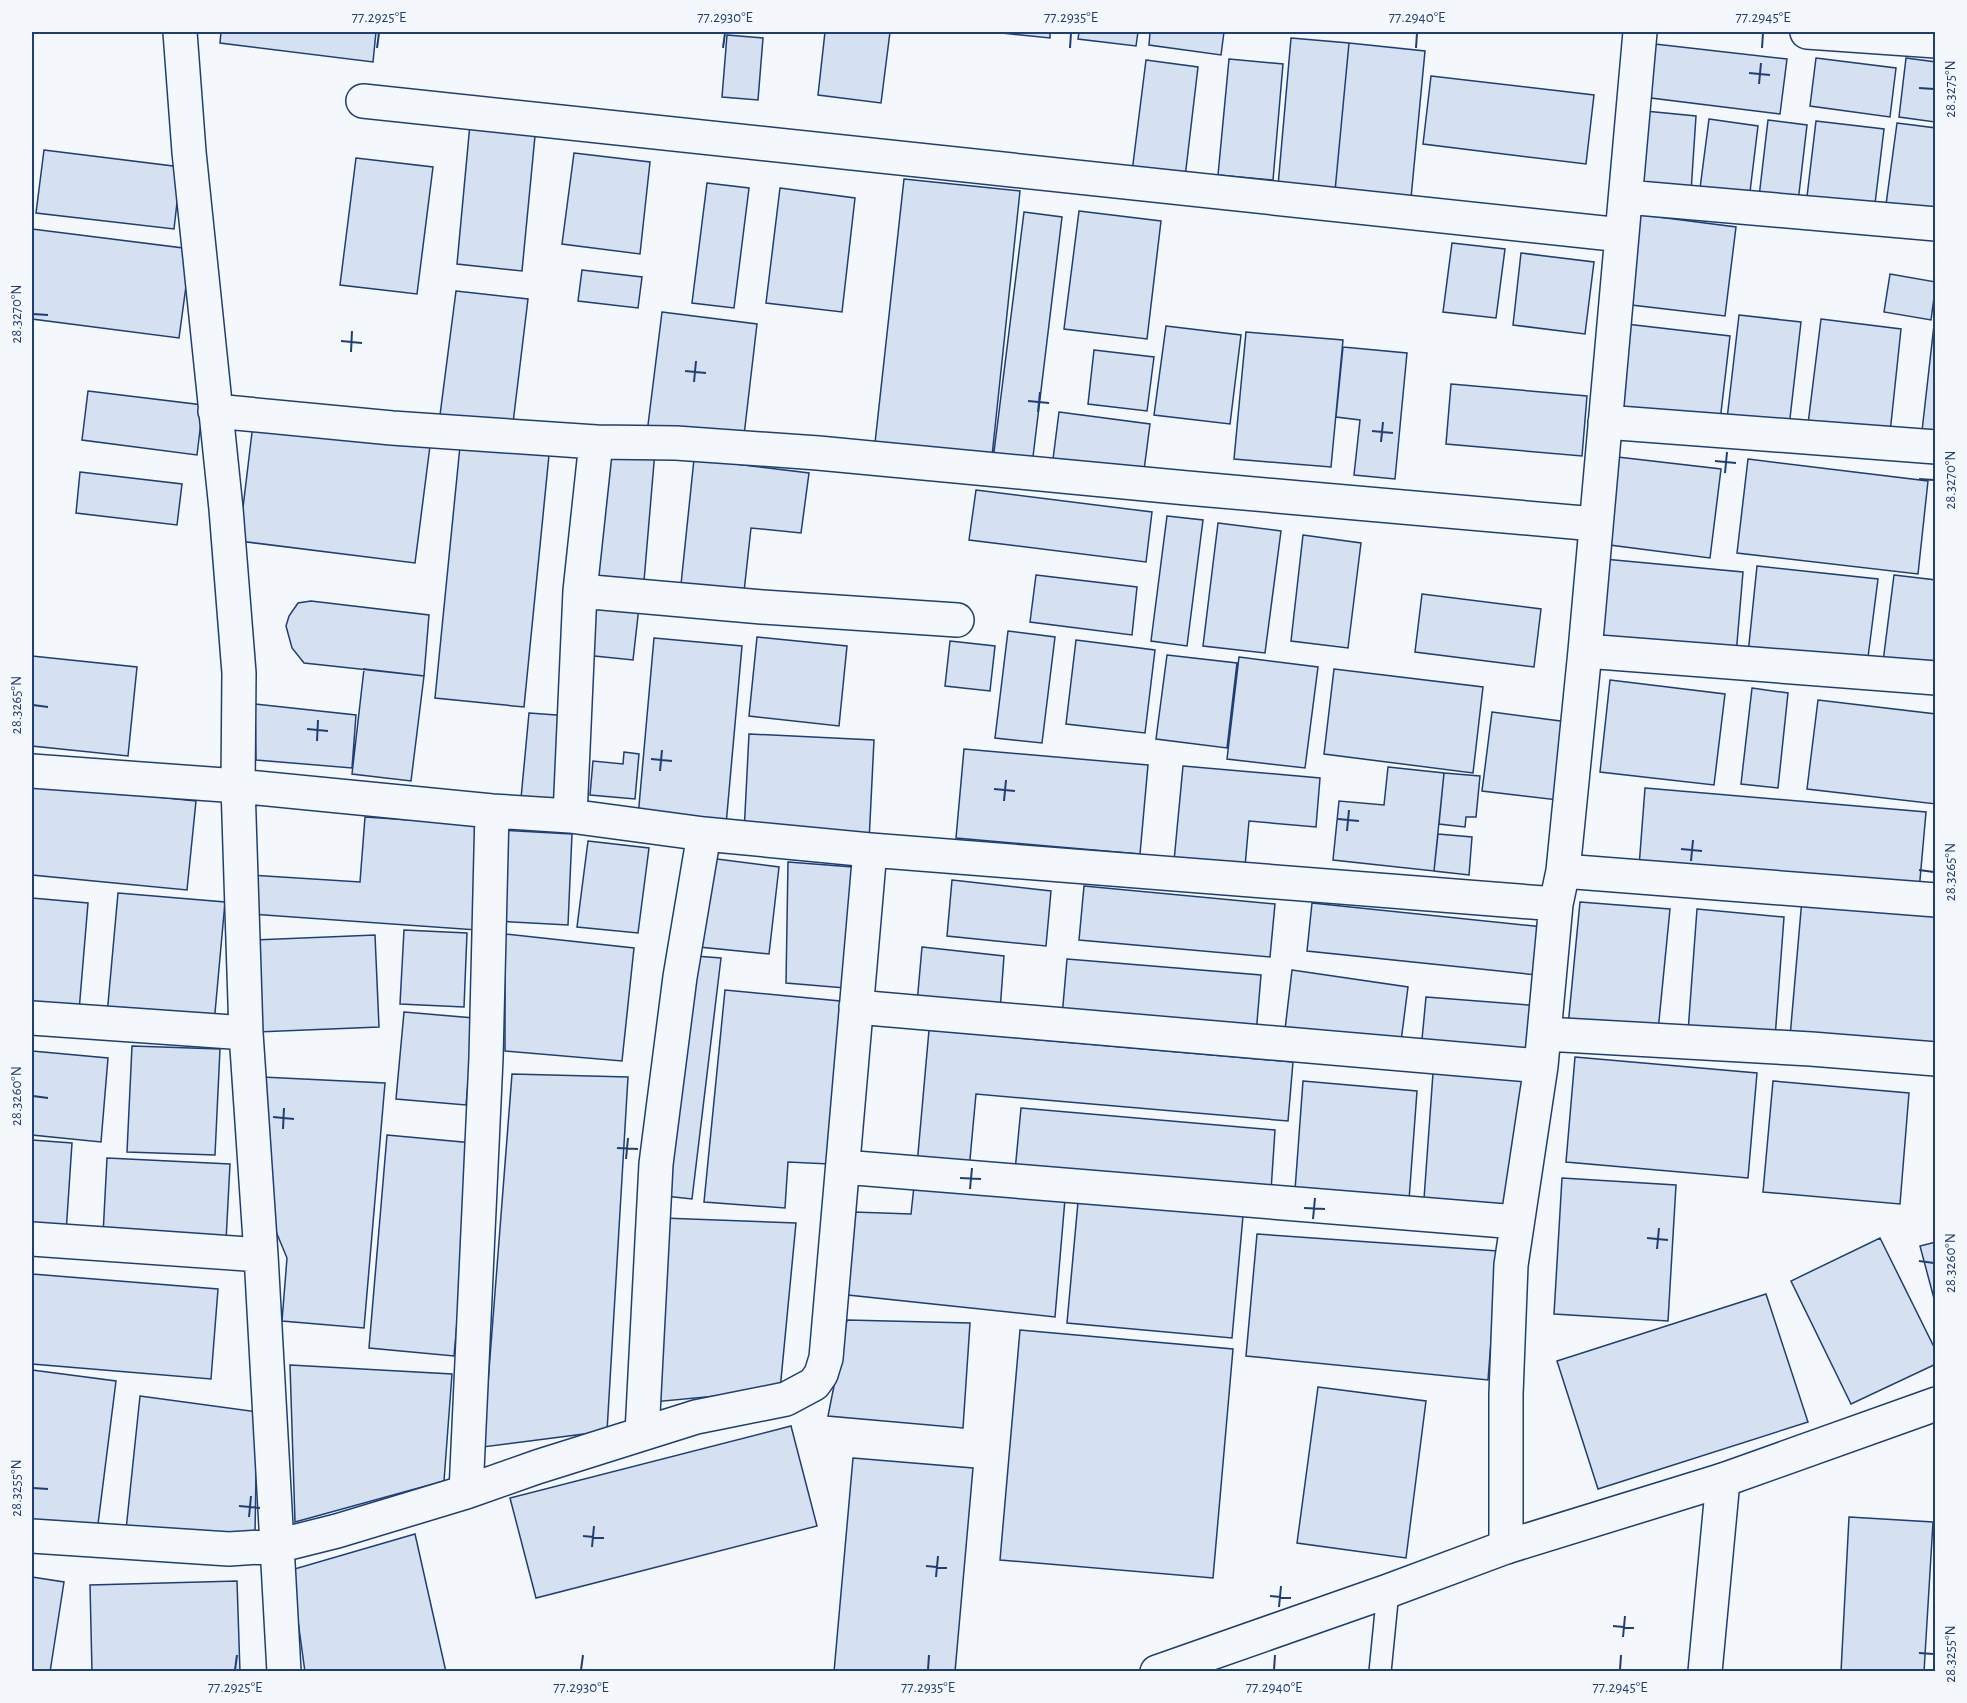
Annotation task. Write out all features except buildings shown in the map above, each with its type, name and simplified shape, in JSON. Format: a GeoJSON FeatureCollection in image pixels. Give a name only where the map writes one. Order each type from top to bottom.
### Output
{"type":"FeatureCollection","features":[{"type":"Feature","properties":{"kind":"street"},"geometry":{"type":"LineString","coordinates":[[180,32],[189,152],[214,411],[226,509],[239,673],[238,786],[246,1033],[284,1671]]}},
{"type":"Feature","properties":{"kind":"street"},"geometry":{"type":"LineString","coordinates":[[1506,1547],[1508,1309],[1511,1265],[1543,1050],[1556,904],[1563,871],[1585,651],[1640,32]]}},
{"type":"Feature","properties":{"kind":"street"},"geometry":{"type":"LineString","coordinates":[[1807,32],[1935,41]]}},
{"type":"Feature","properties":{"kind":"street"},"geometry":{"type":"LineString","coordinates":[[363,101],[1622,236]]}},
{"type":"Feature","properties":{"kind":"street"},"geometry":{"type":"LineString","coordinates":[[1626,197],[1935,224]]}},
{"type":"Feature","properties":{"kind":"street"},"geometry":{"type":"LineString","coordinates":[[214,411],[392,428],[818,453],[1187,489],[1595,524]]}},
{"type":"Feature","properties":{"kind":"street"},"geometry":{"type":"LineString","coordinates":[[1605,422],[1935,447]]}},
{"type":"Feature","properties":{"kind":"street"},"geometry":{"type":"LineString","coordinates":[[570,816],[580,591],[596,441]]}},
{"type":"Feature","properties":{"kind":"street"},"geometry":{"type":"LineString","coordinates":[[580,591],[762,607],[957,620]]}},
{"type":"Feature","properties":{"kind":"street"},"geometry":{"type":"LineString","coordinates":[[1585,651],[1935,678]]}},
{"type":"Feature","properties":{"kind":"street"},"geometry":{"type":"LineString","coordinates":[[32,771],[238,786],[492,811],[570,816],[704,834],[870,850],[1556,904]]}},
{"type":"Feature","properties":{"kind":"street"},"geometry":{"type":"LineString","coordinates":[[465,1492],[486,1058],[492,811]]}},
{"type":"Feature","properties":{"kind":"street"},"geometry":{"type":"LineString","coordinates":[[642,1433],[656,1164],[680,977],[704,834]]}},
{"type":"Feature","properties":{"kind":"street"},"geometry":{"type":"LineString","coordinates":[[32,1536],[229,1549],[277,1546],[337,1531],[465,1492],[696,1417],[786,1399],[814,1384],[821,1374],[826,1358],[870,850]]}},
{"type":"Feature","properties":{"kind":"street"},"geometry":{"type":"LineString","coordinates":[[1563,871],[1935,900]]}},
{"type":"Feature","properties":{"kind":"street"},"geometry":{"type":"LineString","coordinates":[[856,1007],[1543,1050],[1811,1048],[1935,1059]]}},
{"type":"Feature","properties":{"kind":"street"},"geometry":{"type":"LineString","coordinates":[[32,1018],[246,1033]]}},
{"type":"Feature","properties":{"kind":"street"},"geometry":{"type":"LineString","coordinates":[[843,1167],[1517,1222]]}},
{"type":"Feature","properties":{"kind":"street"},"geometry":{"type":"LineString","coordinates":[[32,1239],[261,1255]]}},
{"type":"Feature","properties":{"kind":"street"},"geometry":{"type":"LineString","coordinates":[[1157,1671],[1388,1591],[1506,1547],[1723,1480],[1935,1404]]}},
{"type":"Feature","properties":{"kind":"street"},"geometry":{"type":"LineString","coordinates":[[1705,1671],[1723,1480]]}},
{"type":"Feature","properties":{"kind":"lane"},"geometry":{"type":"LineString","coordinates":[[1380,1671],[1388,1591]]}}]}
